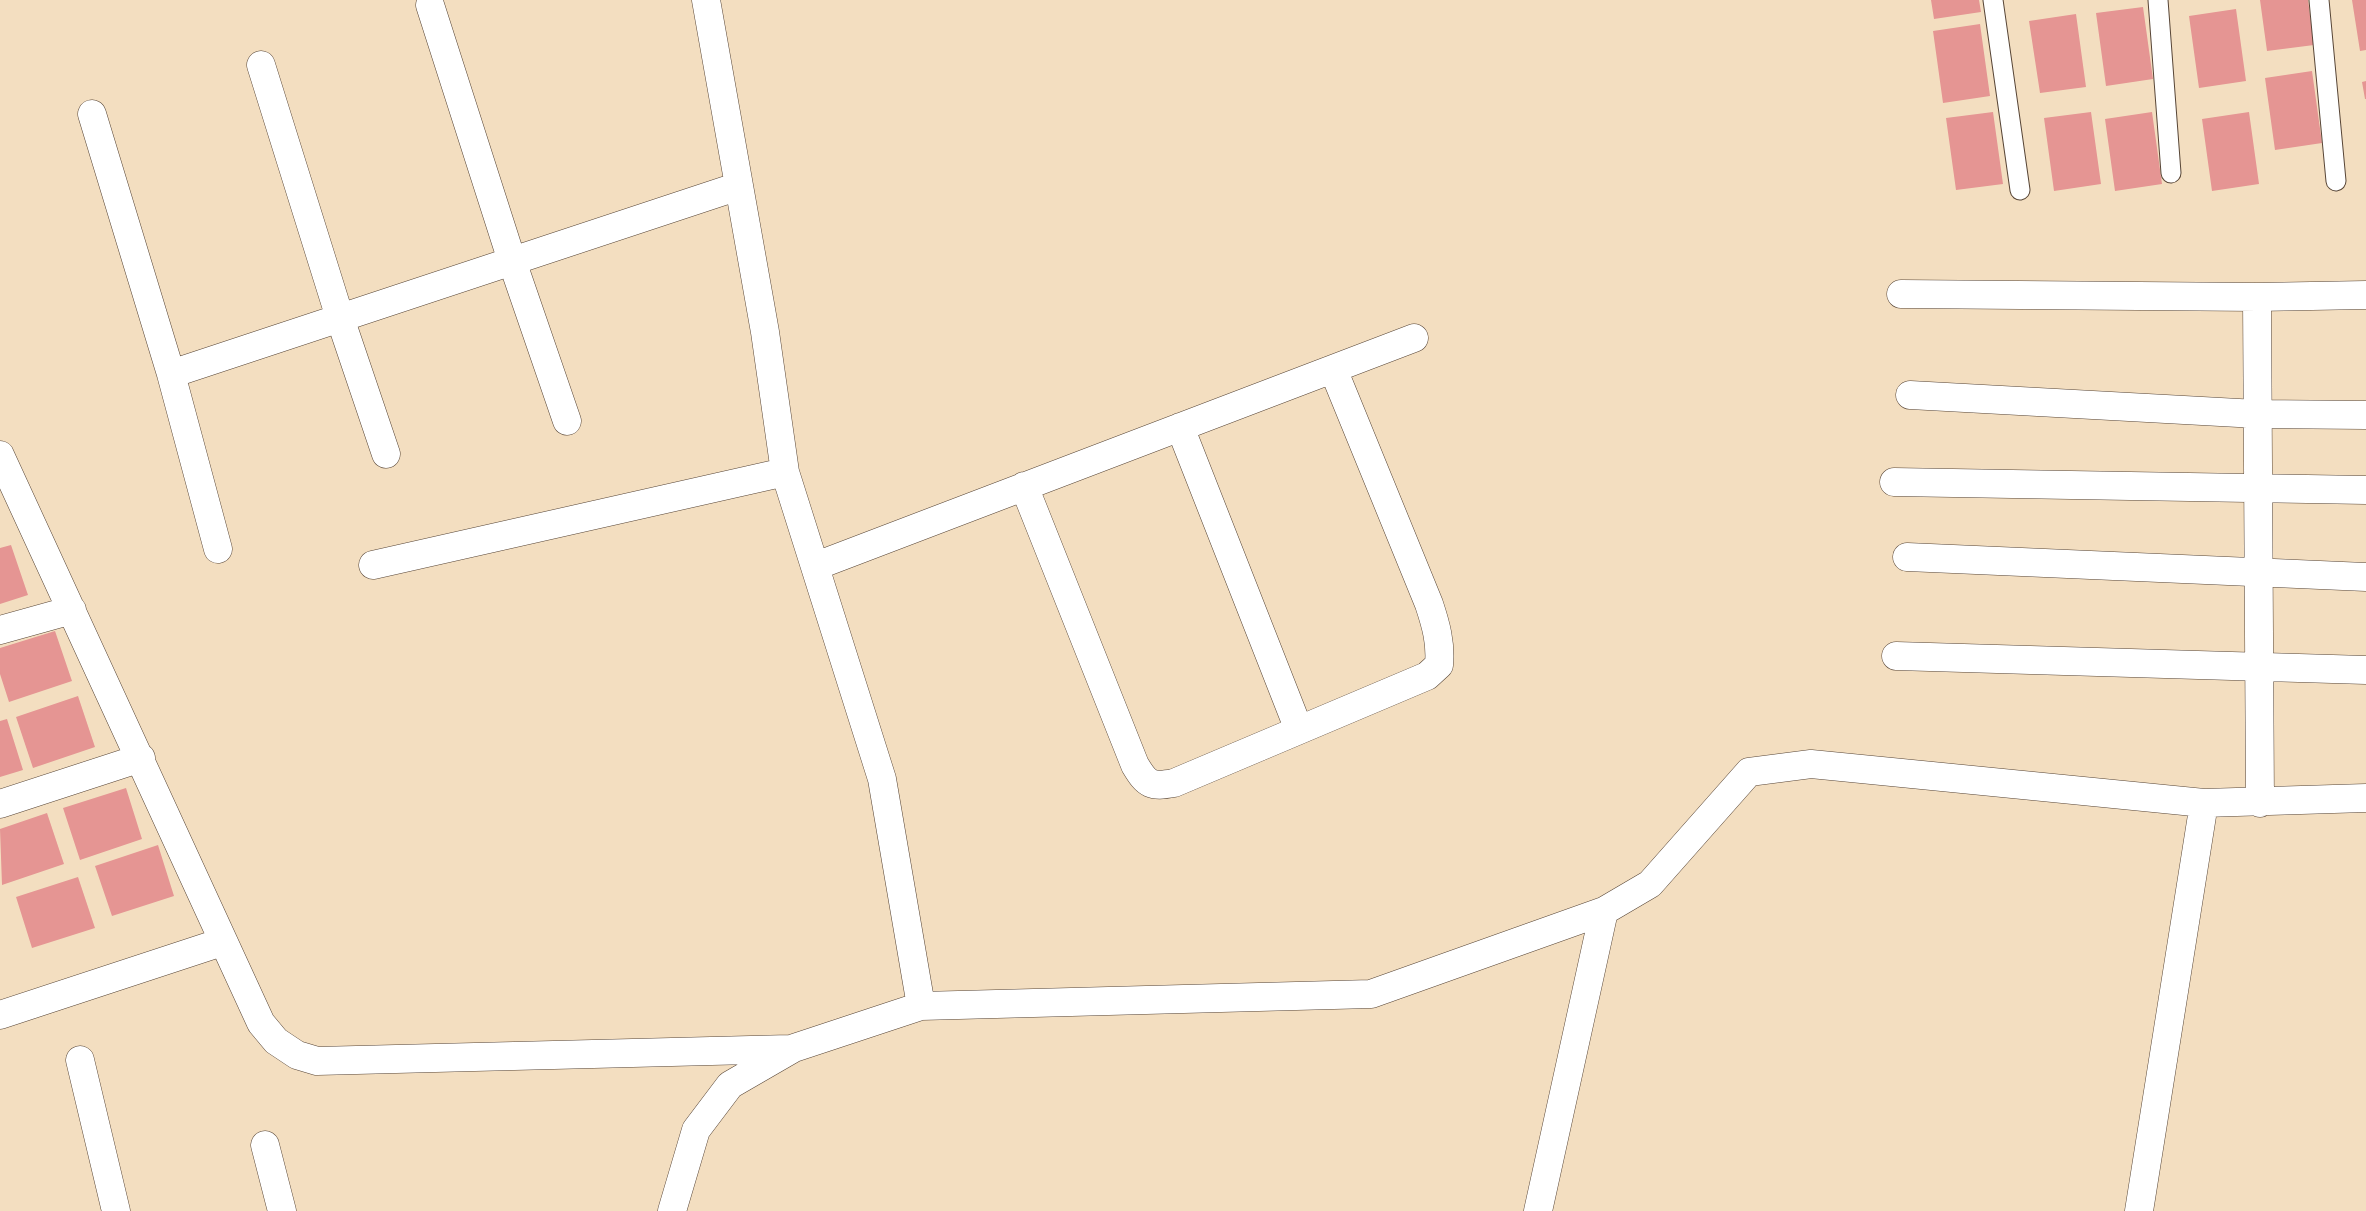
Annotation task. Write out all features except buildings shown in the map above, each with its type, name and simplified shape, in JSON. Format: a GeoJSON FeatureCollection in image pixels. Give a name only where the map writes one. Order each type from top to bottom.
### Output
{"type":"FeatureCollection","features":[{"type":"Feature","properties":{"kind":"street"},"geometry":{"type":"LineString","coordinates":[[706,0],[765,332],[786,472],[882,779],[921,1006]]}},
{"type":"Feature","properties":{"kind":"street"},"geometry":{"type":"LineString","coordinates":[[430,5],[512,261],[566,421]]}},
{"type":"Feature","properties":{"kind":"street"},"geometry":{"type":"LineString","coordinates":[[261,65],[340,318],[386,454]]}},
{"type":"Feature","properties":{"kind":"street"},"geometry":{"type":"LineString","coordinates":[[92,114],[171,374],[218,549]]}},
{"type":"Feature","properties":{"kind":"street"},"geometry":{"type":"LineString","coordinates":[[171,374],[739,186]]}},
{"type":"Feature","properties":{"kind":"street"},"geometry":{"type":"LineString","coordinates":[[1901,294],[2258,297],[2366,295]]}},
{"type":"Feature","properties":{"kind":"street"},"geometry":{"type":"LineString","coordinates":[[2258,297],[2260,803]]}},
{"type":"Feature","properties":{"kind":"street"},"geometry":{"type":"LineString","coordinates":[[816,566],[1414,338]]}},
{"type":"Feature","properties":{"kind":"street"},"geometry":{"type":"LineString","coordinates":[[1024,486],[1135,765],[1145,781],[1157,786],[1174,783],[1428,676],[1439,665],[1440,649],[1437,628],[1429,604],[1333,369]]}},
{"type":"Feature","properties":{"kind":"street"},"geometry":{"type":"LineString","coordinates":[[1910,395],[2258,414],[2366,415]]}},
{"type":"Feature","properties":{"kind":"street"},"geometry":{"type":"LineString","coordinates":[[1180,427],[1299,730]]}},
{"type":"Feature","properties":{"kind":"street"},"geometry":{"type":"LineString","coordinates":[[0,455],[141,758],[222,942],[261,1023],[276,1041],[297,1055],[317,1061],[794,1048]]}},
{"type":"Feature","properties":{"kind":"street"},"geometry":{"type":"LineString","coordinates":[[373,565],[786,472]]}},
{"type":"Feature","properties":{"kind":"street"},"geometry":{"type":"LineString","coordinates":[[1894,482],[2366,490]]}},
{"type":"Feature","properties":{"kind":"street"},"geometry":{"type":"LineString","coordinates":[[1907,557],[2366,577]]}},
{"type":"Feature","properties":{"kind":"street"},"geometry":{"type":"LineString","coordinates":[[0,630],[72,610]]}},
{"type":"Feature","properties":{"kind":"street"},"geometry":{"type":"LineString","coordinates":[[1896,656],[2366,670]]}},
{"type":"Feature","properties":{"kind":"street"},"geometry":{"type":"LineString","coordinates":[[0,804],[141,758]]}},
{"type":"Feature","properties":{"kind":"street"},"geometry":{"type":"LineString","coordinates":[[672,1211],[696,1130],[730,1086],[794,1048],[921,1006],[1370,994],[1604,911],[1650,884],[1749,772],[1811,764],[2204,803],[2260,803],[2366,798]]}},
{"type":"Feature","properties":{"kind":"street"},"geometry":{"type":"LineString","coordinates":[[2139,1211],[2204,803]]}},
{"type":"Feature","properties":{"kind":"street"},"geometry":{"type":"LineString","coordinates":[[1538,1211],[1604,911]]}},
{"type":"Feature","properties":{"kind":"street"},"geometry":{"type":"LineString","coordinates":[[0,1015],[222,942]]}},
{"type":"Feature","properties":{"kind":"street"},"geometry":{"type":"LineString","coordinates":[[80,1060],[116,1211]]}},
{"type":"Feature","properties":{"kind":"street"},"geometry":{"type":"LineString","coordinates":[[265,1145],[282,1211]]}},
{"type":"Feature","properties":{"kind":"lane"},"geometry":{"type":"LineString","coordinates":[[1993,0],[2020,190]]}},
{"type":"Feature","properties":{"kind":"lane"},"geometry":{"type":"LineString","coordinates":[[2158,0],[2171,173]]}},
{"type":"Feature","properties":{"kind":"lane"},"geometry":{"type":"LineString","coordinates":[[2319,0],[2336,181]]}}]}
